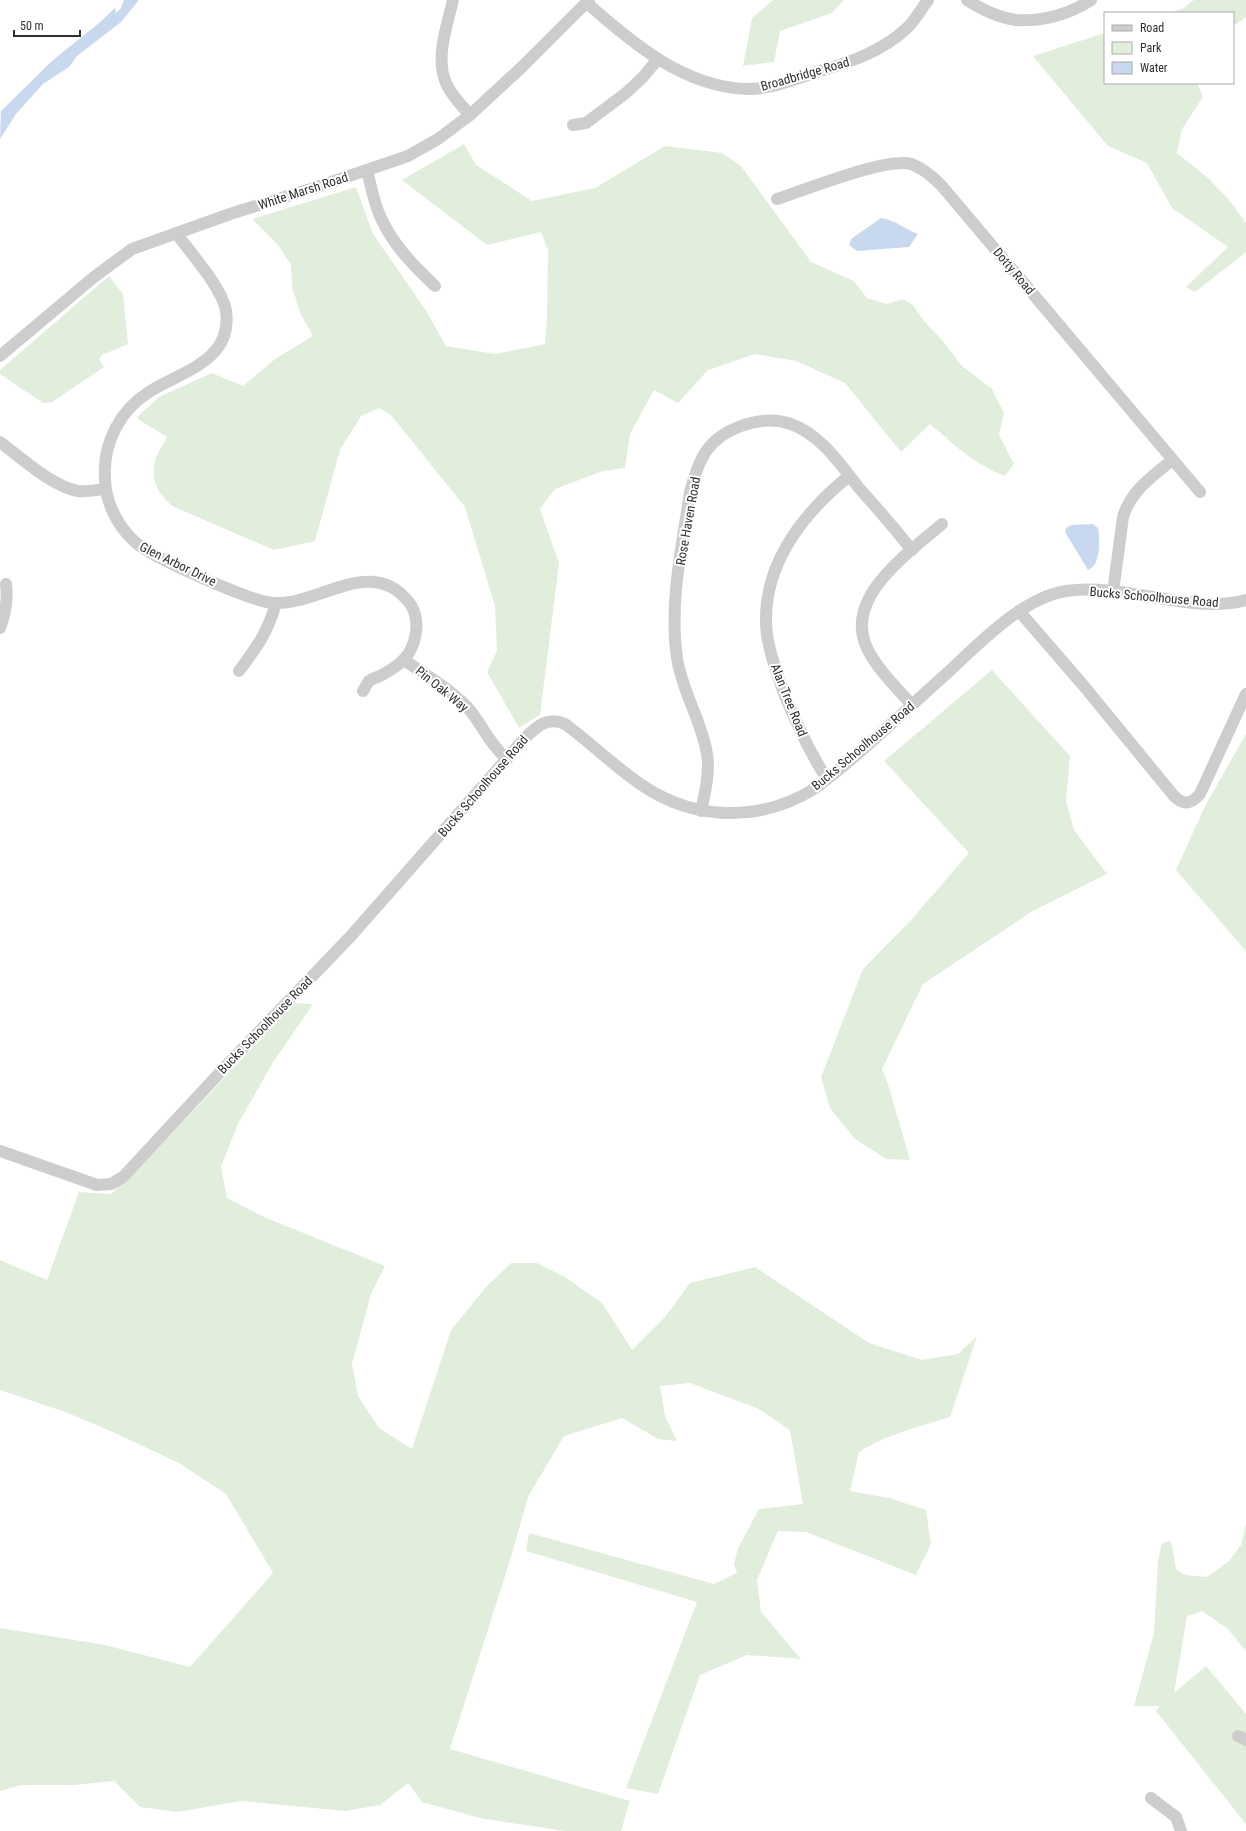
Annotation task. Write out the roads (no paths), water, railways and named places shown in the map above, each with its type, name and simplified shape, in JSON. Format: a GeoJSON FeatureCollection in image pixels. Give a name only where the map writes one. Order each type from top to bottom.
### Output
{"type":"FeatureCollection","features":[{"type":"Feature","properties":{"kind":"street"},"geometry":{"type":"LineString","coordinates":[[453,0],[440,61],[445,82],[453,96],[470,116]]}},
{"type":"Feature","properties":{"kind":"street","name":"Broadbridge Road"},"geometry":{"type":"LineString","coordinates":[[588,2],[609,22],[665,64],[705,82],[747,89],[777,84],[864,56],[892,40],[907,28],[928,0]]}},
{"type":"Feature","properties":{"kind":"street"},"geometry":{"type":"LineString","coordinates":[[967,0],[989,12],[1016,20],[1046,18],[1077,9],[1091,0]]}},
{"type":"Feature","properties":{"kind":"street","name":"White Marsh Road"},"geometry":{"type":"LineString","coordinates":[[0,356],[115,260],[132,249],[233,213],[314,188],[408,156],[425,147],[470,116],[588,2]]}},
{"type":"Feature","properties":{"kind":"street"},"geometry":{"type":"LineString","coordinates":[[573,125],[586,123],[626,93],[643,77],[658,59]]}},
{"type":"Feature","properties":{"kind":"street","name":"Dotty Road"},"geometry":{"type":"LineString","coordinates":[[777,199],[888,163],[909,164],[925,171],[941,185],[1200,492]]}},
{"type":"Feature","properties":{"kind":"street"},"geometry":{"type":"LineString","coordinates":[[367,170],[380,217],[393,240],[414,265],[435,286]]}},
{"type":"Feature","properties":{"kind":"street","name":"Glen Arbor Drive"},"geometry":{"type":"LineString","coordinates":[[176,233],[222,296],[226,311],[223,338],[217,350],[206,361],[194,370],[149,392],[128,410],[116,426],[105,462],[105,489],[117,521],[136,543],[155,556],[250,598],[276,603],[291,602],[358,582],[372,581],[388,585],[401,592],[410,604],[416,623],[413,643],[404,660],[392,670],[369,681],[363,691]]}},
{"type":"Feature","properties":{"kind":"street","name":"Rose Haven Road"},"geometry":{"type":"LineString","coordinates":[[701,811],[706,785],[708,754],[700,728],[681,679],[674,631],[674,604],[690,492],[702,459],[708,448],[717,437],[728,431],[753,422],[763,420],[791,424],[815,438],[826,448],[912,550]]}},
{"type":"Feature","properties":{"kind":"street"},"geometry":{"type":"LineString","coordinates":[[0,442],[53,481],[64,487],[85,492],[105,489]]}},
{"type":"Feature","properties":{"kind":"street"},"geometry":{"type":"LineString","coordinates":[[1113,592],[1123,517],[1126,507],[1139,488],[1172,460]]}},
{"type":"Feature","properties":{"kind":"street","name":"Alan Tree Road"},"geometry":{"type":"LineString","coordinates":[[827,779],[812,757],[775,671],[767,634],[767,601],[772,577],[787,542],[800,524],[815,508],[832,490],[849,476]]}},
{"type":"Feature","properties":{"kind":"street"},"geometry":{"type":"LineString","coordinates":[[912,705],[872,658],[867,648],[863,627],[866,604],[875,586],[912,550],[942,524]]}},
{"type":"Feature","properties":{"kind":"street"},"geometry":{"type":"LineString","coordinates":[[0,628],[6,615],[8,599],[6,584]]}},
{"type":"Feature","properties":{"kind":"street","name":"Bucks Schoolhouse Road"},"geometry":{"type":"LineString","coordinates":[[0,1151],[97,1185],[111,1184],[123,1177],[225,1067],[350,937],[523,741],[542,723],[552,720],[561,722],[649,790],[676,803],[701,811],[735,813],[761,810],[803,796],[827,779],[1019,611],[1038,599],[1057,593],[1081,590],[1113,592],[1208,604],[1230,603],[1246,600]]}},
{"type":"Feature","properties":{"kind":"street"},"geometry":{"type":"LineString","coordinates":[[239,670],[263,639],[276,603]]}},
{"type":"Feature","properties":{"kind":"street"},"geometry":{"type":"LineString","coordinates":[[1019,611],[1083,685],[1174,796],[1182,803],[1188,803],[1195,800],[1200,794],[1246,694]]}},
{"type":"Feature","properties":{"kind":"street","name":"Pin Oak Way"},"geometry":{"type":"LineString","coordinates":[[404,660],[446,689],[467,707],[499,752],[507,759]]}},
{"type":"Feature","properties":{"kind":"street"},"geometry":{"type":"LineString","coordinates":[[1151,1798],[1176,1817],[1181,1831]]}},
{"type":"Feature","properties":{"kind":"water"},"geometry":{"type":"Polygon","coordinates":[[[124,0],[139,0],[121,22],[77,56],[69,67],[43,84],[16,114],[0,139],[1,111],[52,61],[115,8],[116,13],[121,8],[124,0]]]}},
{"type":"Feature","properties":{"kind":"water"},"geometry":{"type":"Polygon","coordinates":[[[881,218],[891,221],[918,234],[909,247],[857,251],[849,245],[851,239],[881,218]]]}},
{"type":"Feature","properties":{"kind":"water"},"geometry":{"type":"Polygon","coordinates":[[[1093,524],[1098,528],[1099,551],[1095,563],[1088,570],[1065,532],[1066,528],[1072,525],[1093,524]]]}}]}
